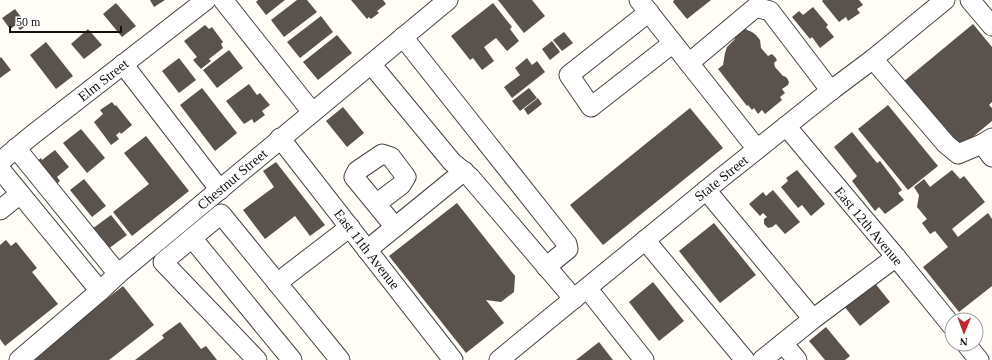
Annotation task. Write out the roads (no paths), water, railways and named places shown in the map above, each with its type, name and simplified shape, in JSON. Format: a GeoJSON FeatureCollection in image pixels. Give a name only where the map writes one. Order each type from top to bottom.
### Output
{"type":"FeatureCollection","features":[{"type":"Feature","properties":{"kind":"street","name":"Elm Street"},"geometry":{"type":"LineString","coordinates":[[0,162],[206,0]]}},
{"type":"Feature","properties":{"kind":"street"},"geometry":{"type":"LineString","coordinates":[[223,0],[312,112]]}},
{"type":"Feature","properties":{"kind":"street","name":"Chestnut Street"},"geometry":{"type":"LineString","coordinates":[[19,360],[118,274],[220,190],[280,138],[448,0]]}},
{"type":"Feature","properties":{"kind":"street","name":"State Street"},"geometry":{"type":"LineString","coordinates":[[499,360],[706,190],[830,91],[873,59],[945,0]]}},
{"type":"Feature","properties":{"kind":"street"},"geometry":{"type":"LineString","coordinates":[[970,0],[992,26]]}},
{"type":"Feature","properties":{"kind":"street"},"geometry":{"type":"LineString","coordinates":[[689,62],[756,7],[777,5],[830,91]]}},
{"type":"Feature","properties":{"kind":"street"},"geometry":{"type":"LineString","coordinates":[[673,43],[591,107],[569,75],[644,6],[757,149]]}},
{"type":"Feature","properties":{"kind":"street"},"geometry":{"type":"LineString","coordinates":[[403,37],[567,244],[568,249],[546,267]]}},
{"type":"Feature","properties":{"kind":"street"},"geometry":{"type":"LineString","coordinates":[[873,59],[946,144],[958,154],[989,146]]}},
{"type":"Feature","properties":{"kind":"street"},"geometry":{"type":"LineString","coordinates":[[123,64],[220,190]]}},
{"type":"Feature","properties":{"kind":"street"},"geometry":{"type":"LineString","coordinates":[[371,64],[452,162],[470,177],[546,267],[580,294],[644,360]]}},
{"type":"Feature","properties":{"kind":"street","name":"East 12th Avenue"},"geometry":{"type":"LineString","coordinates":[[786,126],[944,316]]}},
{"type":"Feature","properties":{"kind":"street","name":"East 11th Avenue"},"geometry":{"type":"LineString","coordinates":[[280,138],[453,360]]}},
{"type":"Feature","properties":{"kind":"street"},"geometry":{"type":"LineString","coordinates":[[16,148],[118,274]]}},
{"type":"Feature","properties":{"kind":"street"},"geometry":{"type":"LineString","coordinates":[[0,169],[100,291]]}},
{"type":"Feature","properties":{"kind":"street"},"geometry":{"type":"LineString","coordinates":[[367,250],[464,171]]}},
{"type":"Feature","properties":{"kind":"street"},"geometry":{"type":"LineString","coordinates":[[706,190],[812,319]]}},
{"type":"Feature","properties":{"kind":"street"},"geometry":{"type":"LineString","coordinates":[[0,210],[20,194]]}},
{"type":"Feature","properties":{"kind":"street"},"geometry":{"type":"LineString","coordinates":[[376,204],[395,227]]}},
{"type":"Feature","properties":{"kind":"street"},"geometry":{"type":"LineString","coordinates":[[257,360],[163,262],[221,214],[340,360]]}},
{"type":"Feature","properties":{"kind":"street"},"geometry":{"type":"LineString","coordinates":[[277,283],[350,228]]}},
{"type":"Feature","properties":{"kind":"street"},"geometry":{"type":"LineString","coordinates":[[192,238],[292,360]]}},
{"type":"Feature","properties":{"kind":"street"},"geometry":{"type":"LineString","coordinates":[[645,240],[745,360]]}},
{"type":"Feature","properties":{"kind":"street"},"geometry":{"type":"LineString","coordinates":[[762,360],[812,319],[896,257]]}},
{"type":"Feature","properties":{"kind":"street"},"geometry":{"type":"LineString","coordinates":[[783,343],[797,360]]}},
{"type":"Feature","properties":{"kind":"street"},"geometry":{"type":"LineString","coordinates":[[973,352],[980,360]]}}]}
